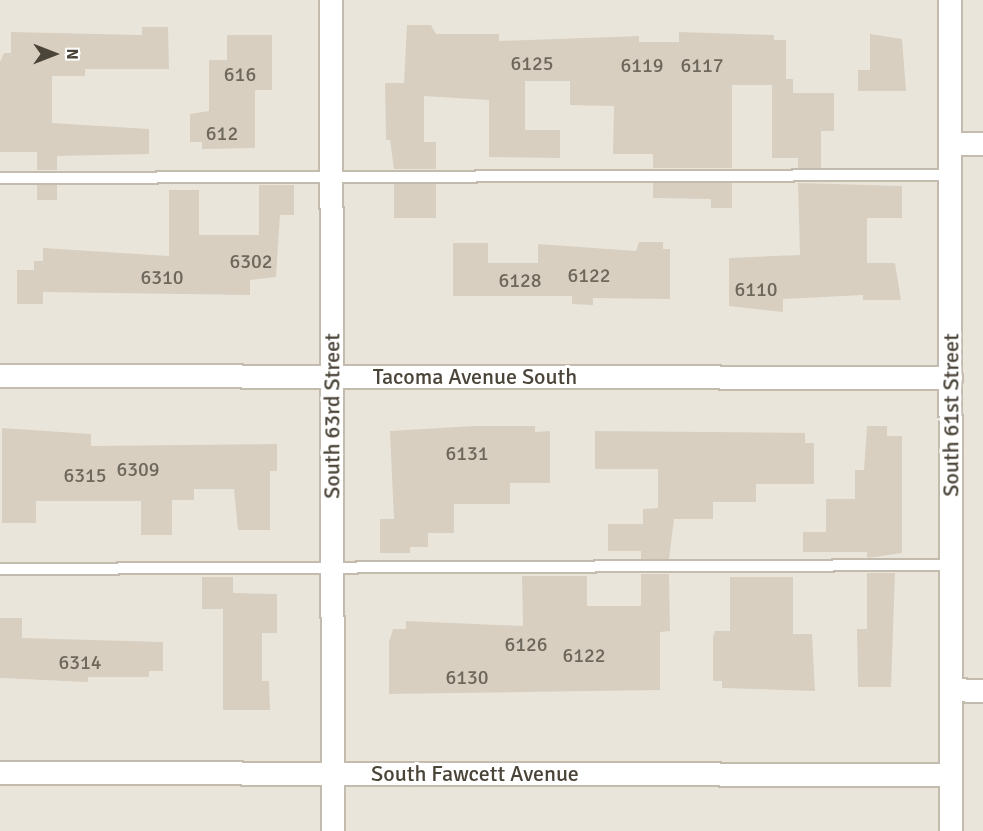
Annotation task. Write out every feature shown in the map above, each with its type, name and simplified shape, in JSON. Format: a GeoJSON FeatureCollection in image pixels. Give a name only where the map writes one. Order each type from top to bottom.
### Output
{"type":"FeatureCollection","features":[{"type":"Feature","properties":{"kind":"street","name":"South 63rd Street"},"geometry":{"type":"LineString","coordinates":[[331,0],[333,831]]}},
{"type":"Feature","properties":{"kind":"street","name":"South 61st Street"},"geometry":{"type":"LineString","coordinates":[[950,0],[952,144],[951,831]]}},
{"type":"Feature","properties":{"kind":"street"},"geometry":{"type":"LineString","coordinates":[[952,144],[983,144]]}},
{"type":"Feature","properties":{"kind":"street","name":"Tacoma Avenue South"},"geometry":{"type":"LineString","coordinates":[[0,376],[951,378]]}},
{"type":"Feature","properties":{"kind":"street"},"geometry":{"type":"LineString","coordinates":[[951,690],[983,691]]}},
{"type":"Feature","properties":{"kind":"street","name":"South Fawcett Avenue"},"geometry":{"type":"LineString","coordinates":[[0,773],[951,775]]}},
{"type":"Feature","properties":{"kind":"lane"},"geometry":{"type":"LineString","coordinates":[[0,178],[951,175]]}},
{"type":"Feature","properties":{"kind":"lane"},"geometry":{"type":"LineString","coordinates":[[0,569],[951,565]]}},
{"type":"Feature","properties":{"kind":"shaded area"},"geometry":{"type":"Polygon","coordinates":[[[0,0],[983,0],[983,831],[0,831],[0,0]]]}},
{"type":"Feature","properties":{"kind":"building"},"geometry":{"type":"Polygon","coordinates":[[[407,25],[431,25],[436,34],[499,34],[499,41],[639,36],[639,42],[679,42],[679,32],[774,35],[774,40],[786,40],[786,79],[793,79],[793,93],[834,93],[834,131],[821,131],[821,168],[798,168],[798,158],[772,158],[772,85],[732,85],[732,168],[653,168],[653,154],[613,154],[614,106],[570,105],[570,81],[525,81],[525,130],[560,130],[560,158],[489,157],[489,100],[424,96],[424,142],[436,142],[436,169],[394,169],[390,140],[386,140],[385,83],[404,83],[407,25]]]}},
{"type":"Feature","properties":{"kind":"building"},"geometry":{"type":"Polygon","coordinates":[[[142,27],[168,27],[169,69],[85,69],[85,76],[52,76],[52,123],[149,129],[149,154],[57,156],[57,170],[37,170],[37,152],[0,152],[0,62],[4,53],[11,53],[11,32],[142,35],[142,27]]]}},
{"type":"Feature","properties":{"kind":"building"},"geometry":{"type":"Polygon","coordinates":[[[870,34],[902,39],[906,91],[858,91],[858,70],[870,70],[870,34]]]}},
{"type":"Feature","properties":{"kind":"building"},"geometry":{"type":"Polygon","coordinates":[[[227,35],[272,35],[272,90],[255,90],[255,148],[202,149],[202,142],[190,142],[190,114],[209,111],[209,60],[227,60],[227,35]]]}},
{"type":"Feature","properties":{"kind":"building"},"geometry":{"type":"Polygon","coordinates":[[[653,183],[732,183],[732,208],[711,208],[711,199],[653,198],[653,183]]]}},
{"type":"Feature","properties":{"kind":"building"},"geometry":{"type":"Polygon","coordinates":[[[798,183],[902,186],[902,218],[867,218],[867,263],[895,263],[901,300],[863,300],[863,295],[783,299],[783,312],[729,306],[729,258],[800,255],[798,183]]]}},
{"type":"Feature","properties":{"kind":"building"},"geometry":{"type":"Polygon","coordinates":[[[394,184],[436,184],[436,218],[394,218],[394,184]]]}},
{"type":"Feature","properties":{"kind":"building"},"geometry":{"type":"Polygon","coordinates":[[[37,185],[57,185],[57,200],[37,200],[37,185]]]}},
{"type":"Feature","properties":{"kind":"building"},"geometry":{"type":"Polygon","coordinates":[[[259,185],[294,185],[294,215],[280,215],[276,277],[250,280],[250,295],[43,292],[43,304],[17,304],[17,270],[34,270],[34,261],[43,261],[43,248],[169,256],[169,190],[199,190],[199,235],[259,235],[259,185]]]}},
{"type":"Feature","properties":{"kind":"building"},"geometry":{"type":"Polygon","coordinates":[[[639,242],[663,242],[663,249],[670,249],[670,299],[593,298],[593,305],[572,304],[572,296],[453,296],[453,243],[488,243],[488,263],[538,263],[538,244],[636,251],[639,242]]]}},
{"type":"Feature","properties":{"kind":"building"},"geometry":{"type":"Polygon","coordinates":[[[474,426],[535,426],[535,432],[550,431],[550,483],[510,483],[510,504],[454,504],[454,533],[428,533],[428,547],[410,547],[410,553],[380,553],[380,519],[394,519],[390,431],[474,426]]]}},
{"type":"Feature","properties":{"kind":"building"},"geometry":{"type":"Polygon","coordinates":[[[867,426],[887,426],[887,436],[902,436],[902,553],[867,558],[867,552],[803,552],[803,532],[826,532],[826,499],[855,499],[855,470],[864,470],[867,426]]]}},
{"type":"Feature","properties":{"kind":"building"},"geometry":{"type":"Polygon","coordinates":[[[2,428],[91,434],[91,446],[277,444],[277,471],[270,471],[270,530],[238,530],[234,489],[194,489],[194,500],[172,500],[172,535],[141,535],[141,501],[36,501],[36,523],[2,523],[2,428]]]}},
{"type":"Feature","properties":{"kind":"building"},"geometry":{"type":"Polygon","coordinates":[[[595,431],[805,433],[805,443],[814,443],[814,484],[756,484],[756,502],[713,502],[713,519],[674,519],[669,559],[641,559],[641,551],[608,551],[608,524],[643,524],[643,509],[658,508],[658,469],[595,469],[595,431]]]}},
{"type":"Feature","properties":{"kind":"building"},"geometry":{"type":"Polygon","coordinates":[[[867,573],[895,573],[891,687],[858,687],[857,629],[867,629],[867,573]]]}},
{"type":"Feature","properties":{"kind":"building"},"geometry":{"type":"Polygon","coordinates":[[[641,574],[669,574],[670,631],[660,632],[660,690],[389,694],[389,642],[393,629],[406,629],[406,621],[523,626],[522,576],[587,576],[587,606],[641,606],[641,574]]]}},
{"type":"Feature","properties":{"kind":"building"},"geometry":{"type":"Polygon","coordinates":[[[202,577],[233,577],[233,593],[277,594],[277,633],[262,633],[262,681],[269,681],[270,710],[223,710],[223,609],[202,609],[202,577]]]}},
{"type":"Feature","properties":{"kind":"building"},"geometry":{"type":"Polygon","coordinates":[[[730,577],[793,577],[793,634],[812,634],[815,691],[722,688],[722,681],[713,681],[715,631],[730,631],[730,577]]]}},
{"type":"Feature","properties":{"kind":"building"},"geometry":{"type":"Polygon","coordinates":[[[0,618],[22,618],[22,638],[163,642],[163,671],[149,671],[149,677],[88,677],[88,682],[0,678],[0,618]]]}}]}
